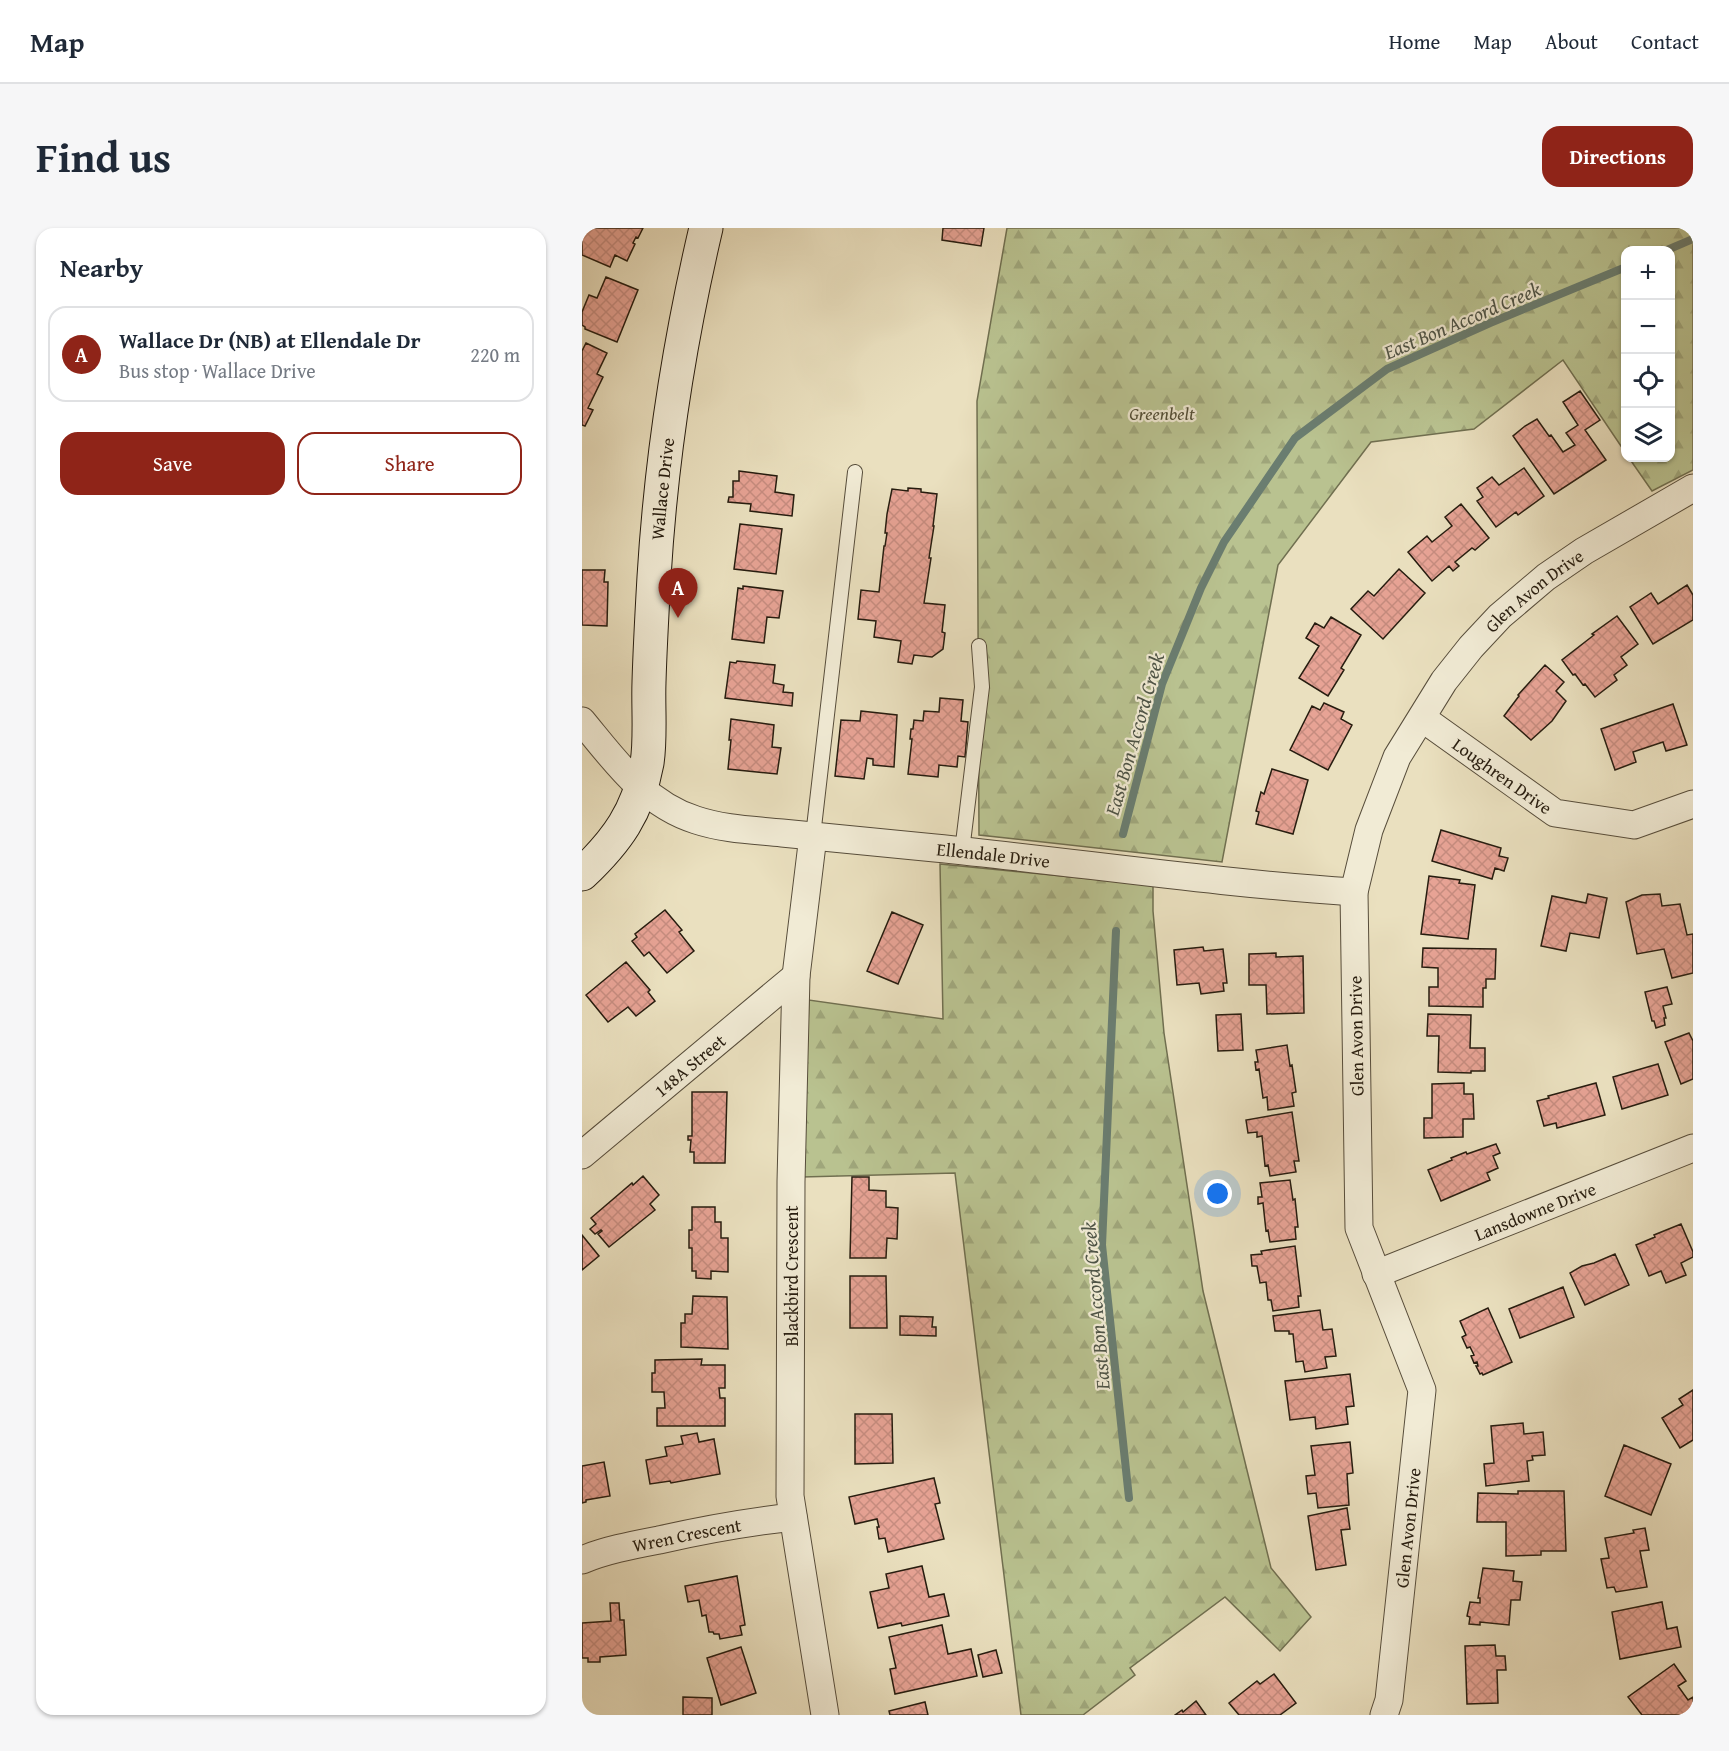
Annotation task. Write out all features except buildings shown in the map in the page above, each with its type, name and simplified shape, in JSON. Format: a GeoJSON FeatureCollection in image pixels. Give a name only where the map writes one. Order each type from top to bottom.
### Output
{"type":"FeatureCollection","features":[{"type":"Feature","properties":{"kind":"street","name":"Wallace Drive"},"geometry":{"type":"LineString","coordinates":[[582,874],[616,840],[632,814],[647,762],[658,523],[668,434],[684,330],[706,228]]}},
{"type":"Feature","properties":{"kind":"street","name":"Glen Avon Drive"},"geometry":{"type":"LineString","coordinates":[[1384,1715],[1389,1700],[1422,1390],[1359,1228],[1354,892],[1370,830],[1397,757],[1444,681],[1471,647],[1500,616],[1546,577],[1584,551],[1693,488]]}},
{"type":"Feature","properties":{"kind":"street","name":"Loughren Drive"},"geometry":{"type":"LineString","coordinates":[[1422,718],[1556,813],[1634,825],[1693,804]]}},
{"type":"Feature","properties":{"kind":"street","name":"Ellendale Drive"},"geometry":{"type":"LineString","coordinates":[[582,721],[640,788],[662,804],[697,820],[740,829],[1354,892]]}},
{"type":"Feature","properties":{"kind":"street","name":"Blackbird Crescent"},"geometry":{"type":"LineString","coordinates":[[813,836],[796,976],[791,1194],[790,1496],[825,1715]]}},
{"type":"Feature","properties":{"kind":"street","name":"148A Street"},"geometry":{"type":"LineString","coordinates":[[582,1155],[796,976]]}},
{"type":"Feature","properties":{"kind":"street","name":"Lansdowne Drive"},"geometry":{"type":"LineString","coordinates":[[1376,1274],[1693,1148]]}},
{"type":"Feature","properties":{"kind":"street","name":"Wren Crescent"},"geometry":{"type":"LineString","coordinates":[[582,1560],[630,1546],[691,1533],[793,1517]]}},
{"type":"Feature","properties":{"kind":"lane"},"geometry":{"type":"LineString","coordinates":[[813,836],[855,472]]}},
{"type":"Feature","properties":{"kind":"lane"},"geometry":{"type":"LineString","coordinates":[[962,850],[982,687],[979,646]]}},
{"type":"Feature","properties":{"kind":"green space","name":"Greenbelt"},"geometry":{"type":"Polygon","coordinates":[[[1007,228],[1693,228],[1693,470],[1652,491],[1632,462],[1675,462],[1675,246],[1621,246],[1621,446],[1563,360],[1474,429],[1371,442],[1278,565],[1222,862],[979,835],[977,401],[1007,228]]]}},
{"type":"Feature","properties":{"kind":"green space"},"geometry":{"type":"Polygon","coordinates":[[[940,864],[1153,885],[1153,911],[1164,1033],[1203,1291],[1271,1568],[1311,1617],[1280,1651],[1225,1597],[1130,1668],[1135,1675],[1083,1715],[1021,1715],[955,1173],[802,1177],[809,1000],[943,1019],[940,864]]]}},
{"type":"Feature","properties":{"kind":"waterway","name":"East Bon Accord Creek"},"geometry":{"type":"LineString","coordinates":[[1675,247],[1693,239]]}},
{"type":"Feature","properties":{"kind":"waterway","name":"East Bon Accord Creek"},"geometry":{"type":"LineString","coordinates":[[1123,834],[1162,684],[1201,588],[1224,542],[1295,438],[1387,369],[1490,323],[1621,269]]}},
{"type":"Feature","properties":{"kind":"waterway","name":"East Bon Accord Creek"},"geometry":{"type":"LineString","coordinates":[[1116,931],[1102,1245],[1129,1498]]}},
{"type":"Feature","properties":{"kind":"place","name":"Wallace Dr (NB) at Ellendale Dr"},"geometry":{"type":"Point","coordinates":[678,618]}}]}
